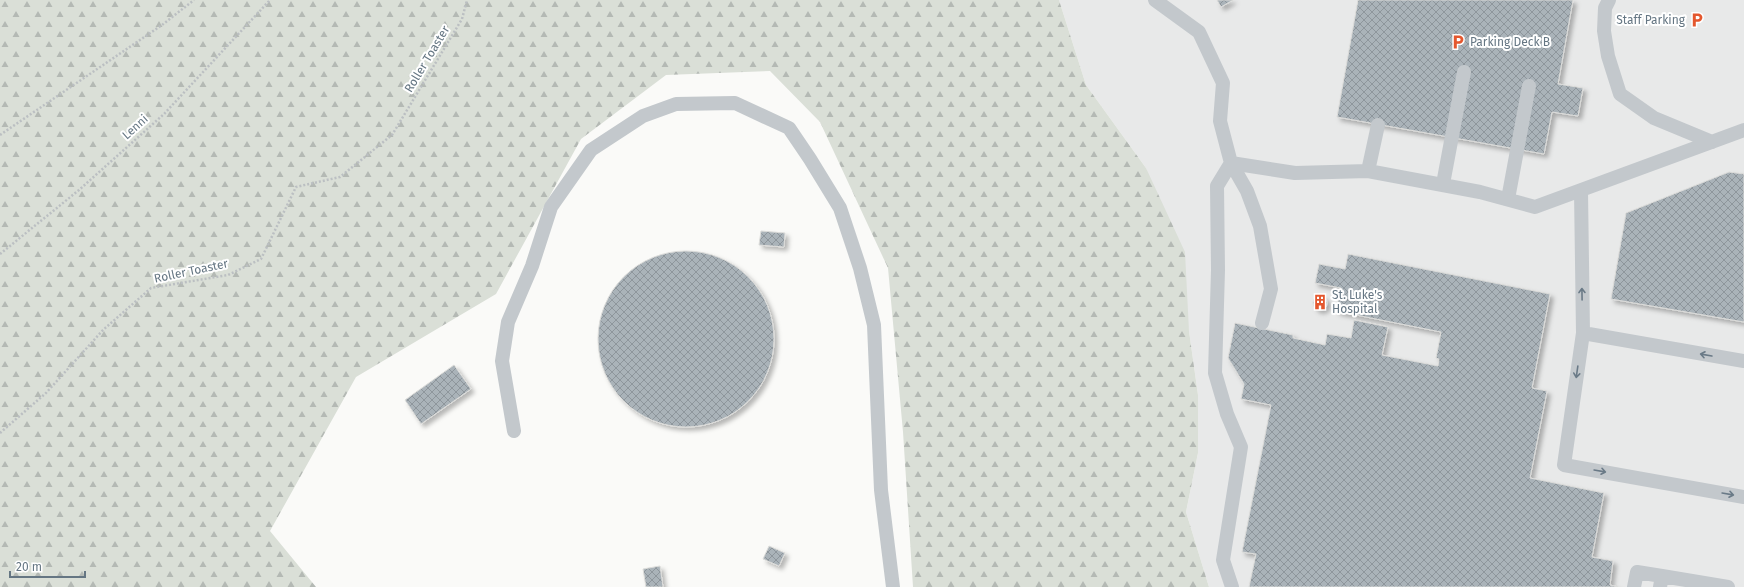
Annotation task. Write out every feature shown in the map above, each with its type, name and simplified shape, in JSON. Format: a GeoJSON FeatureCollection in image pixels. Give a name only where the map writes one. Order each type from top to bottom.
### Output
{"type":"FeatureCollection","features":[{"type":"Feature","properties":{"kind":"lane"},"geometry":{"type":"LineString","coordinates":[[1155,0],[1199,32],[1223,83],[1220,121],[1231,163],[1247,191],[1260,226],[1270,289],[1262,323]]}},
{"type":"Feature","properties":{"kind":"lane"},"geometry":{"type":"LineString","coordinates":[[1609,0],[1605,8],[1604,31],[1608,56],[1620,94],[1654,118],[1712,142]]}},
{"type":"Feature","properties":{"kind":"lane"},"geometry":{"type":"LineString","coordinates":[[1443,184],[1464,72]]}},
{"type":"Feature","properties":{"kind":"lane"},"geometry":{"type":"LineString","coordinates":[[1508,199],[1530,86]]}},
{"type":"Feature","properties":{"kind":"lane"},"geometry":{"type":"LineString","coordinates":[[514,431],[502,361],[508,322],[532,266],[551,207],[591,150],[643,116],[676,104],[735,104],[789,128],[840,208],[860,268],[874,326],[881,490],[893,587]]}},
{"type":"Feature","properties":{"kind":"lane"},"geometry":{"type":"LineString","coordinates":[[1368,171],[1378,125]]}},
{"type":"Feature","properties":{"kind":"lane"},"geometry":{"type":"LineString","coordinates":[[1231,163],[1296,173],[1368,171],[1443,184],[1508,199],[1535,207],[1744,130]]}},
{"type":"Feature","properties":{"kind":"lane"},"geometry":{"type":"LineString","coordinates":[[1231,163],[1217,186],[1218,270],[1215,373],[1227,414],[1241,447],[1224,560],[1232,587]]}},
{"type":"Feature","properties":{"kind":"lane"},"geometry":{"type":"LineString","coordinates":[[1581,191],[1583,333],[1564,465],[1744,498]]}},
{"type":"Feature","properties":{"kind":"lane"},"geometry":{"type":"LineString","coordinates":[[1583,333],[1744,361]]}},
{"type":"Feature","properties":{"kind":"lane"},"geometry":{"type":"LineString","coordinates":[[1634,587],[1637,572],[1661,581],[1728,587]]}},
{"type":"Feature","properties":{"kind":"path"},"geometry":{"type":"LineString","coordinates":[[0,135],[162,25],[194,0]]}},
{"type":"Feature","properties":{"kind":"path","name":"Lenni"},"geometry":{"type":"LineString","coordinates":[[0,254],[79,190],[164,114],[270,0]]}},
{"type":"Feature","properties":{"kind":"path","name":"Roller Toaster"},"geometry":{"type":"LineString","coordinates":[[0,433],[46,393],[102,330],[151,288],[228,275],[262,259],[296,187],[340,177],[392,135],[462,19],[467,0]]}},
{"type":"Feature","properties":{"kind":"shaded area"},"geometry":{"type":"Polygon","coordinates":[[[1059,0],[1744,0],[1744,587],[1209,587],[1186,512],[1198,453],[1198,395],[1189,331],[1146,168],[1086,85],[1059,0]]]}},
{"type":"Feature","properties":{"kind":"green space"},"geometry":{"type":"Polygon","coordinates":[[[0,0],[1059,0],[1086,85],[1146,168],[1185,252],[1189,331],[1198,395],[1198,453],[1186,512],[1209,587],[913,587],[903,432],[888,268],[820,122],[770,71],[666,75],[581,139],[496,294],[356,377],[270,531],[316,587],[0,587],[0,0]]]}},
{"type":"Feature","properties":{"kind":"building"},"geometry":{"type":"Polygon","coordinates":[[[1217,0],[1233,0],[1221,7],[1217,0]]]}},
{"type":"Feature","properties":{"kind":"building","name":"Parking Deck B"},"geometry":{"type":"Polygon","coordinates":[[[1358,0],[1573,0],[1558,84],[1583,88],[1578,116],[1552,112],[1544,154],[1337,117],[1358,0]]]}},
{"type":"Feature","properties":{"kind":"building"},"geometry":{"type":"Polygon","coordinates":[[[1729,172],[1744,174],[1744,322],[1611,299],[1626,213],[1729,172]]]}},
{"type":"Feature","properties":{"kind":"building"},"geometry":{"type":"Polygon","coordinates":[[[761,231],[785,233],[784,247],[759,245],[761,231]]]}},
{"type":"Feature","properties":{"kind":"building"},"geometry":{"type":"Polygon","coordinates":[[[695,251],[720,257],[728,261],[742,271],[754,283],[768,305],[773,322],[773,356],[768,373],[754,395],[742,407],[720,421],[703,426],[677,427],[652,421],[644,417],[630,407],[618,395],[604,373],[599,356],[598,330],[604,305],[608,297],[618,283],[630,271],[652,257],[669,252],[695,251]]]}},
{"type":"Feature","properties":{"kind":"building"},"geometry":{"type":"Polygon","coordinates":[[[1348,254],[1550,294],[1532,388],[1547,391],[1530,478],[1604,493],[1592,557],[1613,561],[1610,585],[1618,587],[1249,587],[1256,554],[1242,552],[1271,405],[1241,399],[1244,384],[1228,358],[1235,323],[1293,335],[1293,338],[1325,345],[1327,334],[1351,338],[1354,320],[1388,327],[1382,355],[1438,366],[1439,359],[1436,358],[1441,332],[1336,311],[1341,288],[1315,283],[1319,264],[1345,269],[1348,254]]]}},
{"type":"Feature","properties":{"kind":"building","name":"St. Luke's Hospital"},"geometry":{"type":"Polygon","coordinates":[[[1320,296],[1325,298],[1327,303],[1325,308],[1320,310],[1315,308],[1313,303],[1315,298],[1320,296]]]}},
{"type":"Feature","properties":{"kind":"building"},"geometry":{"type":"Polygon","coordinates":[[[454,365],[471,389],[421,424],[405,400],[454,365]]]}},
{"type":"Feature","properties":{"kind":"building"},"geometry":{"type":"Polygon","coordinates":[[[769,546],[785,553],[779,566],[763,559],[769,546]]]}},
{"type":"Feature","properties":{"kind":"building"},"geometry":{"type":"Polygon","coordinates":[[[660,566],[663,587],[646,587],[643,569],[660,566]]]}},
{"type":"Feature","properties":{"kind":"place","name":"Staff Parking"},"geometry":{"type":"Point","coordinates":[1697,20]}},
{"type":"Feature","properties":{"kind":"place","name":"Parking Deck B"},"geometry":{"type":"Point","coordinates":[1458,42]}},
{"type":"Feature","properties":{"kind":"place","name":"St. Luke's Hospital"},"geometry":{"type":"Point","coordinates":[1320,302]}}]}
